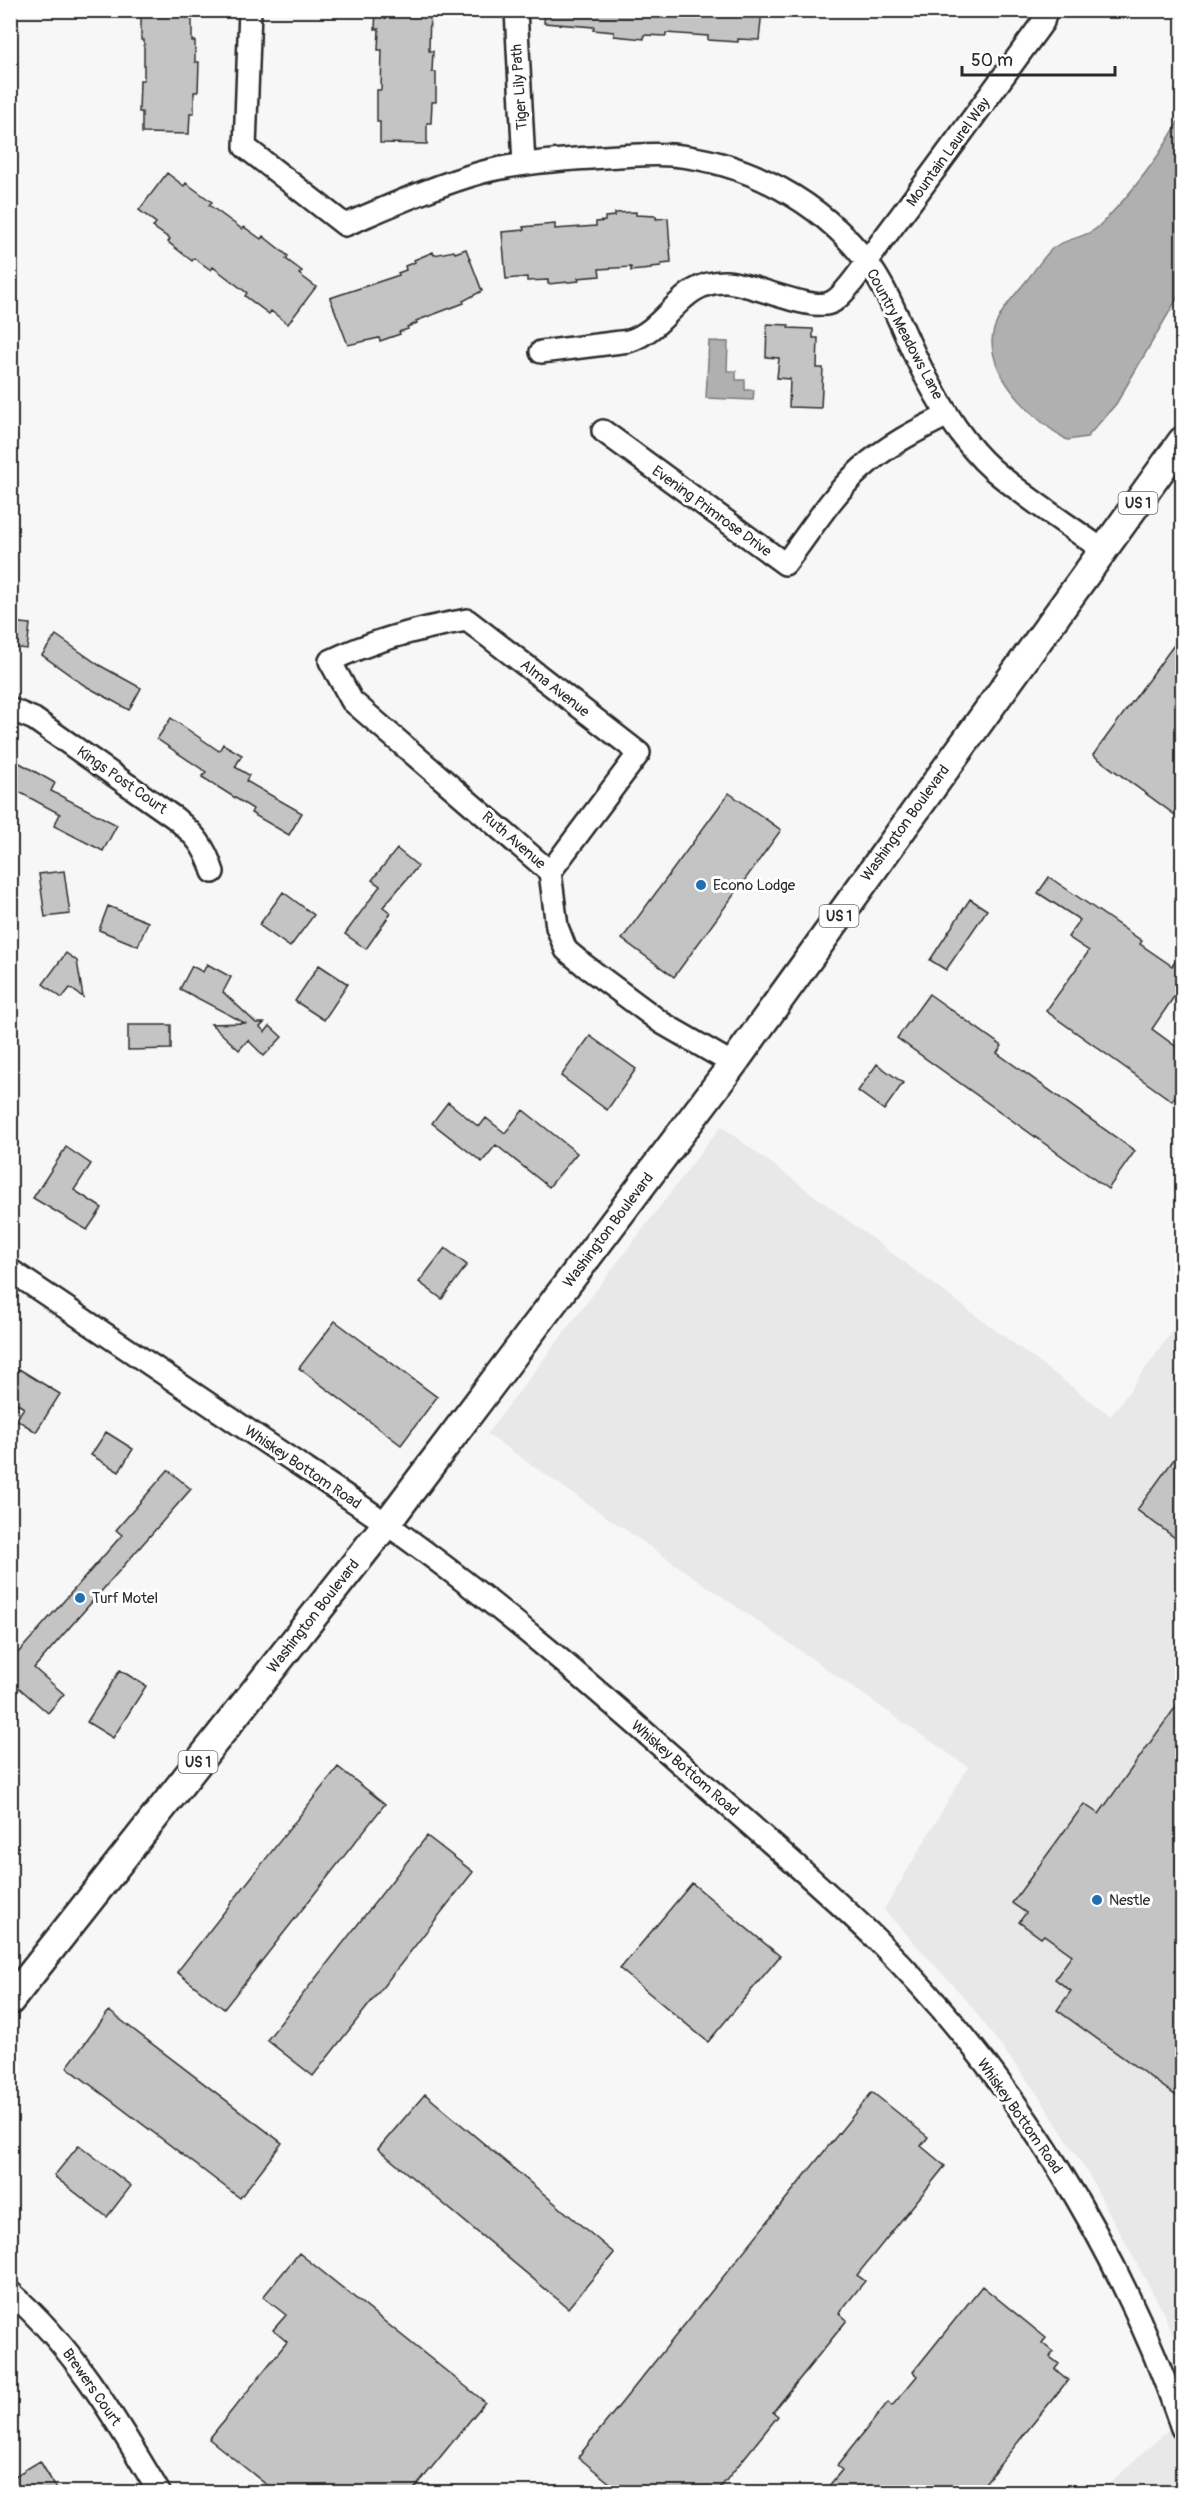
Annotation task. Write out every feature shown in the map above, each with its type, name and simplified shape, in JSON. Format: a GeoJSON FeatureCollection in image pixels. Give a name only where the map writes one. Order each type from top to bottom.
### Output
{"type":"FeatureCollection","features":[{"type":"Feature","properties":{"kind":"main road","name":"Washington Boulevard"},"geometry":{"type":"LineString","coordinates":[[10,2001],[387,1523],[733,1064],[1182,441]]}},
{"type":"Feature","properties":{"kind":"street","name":"Country Meadows Lane"},"geometry":{"type":"LineString","coordinates":[[250,10],[245,147],[345,225],[457,180],[484,172],[524,164],[571,159],[670,155],[721,164],[759,177],[798,198],[840,232],[883,286],[926,378],[948,415],[970,445],[991,468],[1104,551]]}},
{"type":"Feature","properties":{"kind":"street","name":"Tiger Lily Path"},"geometry":{"type":"LineString","coordinates":[[516,10],[524,164]]}},
{"type":"Feature","properties":{"kind":"street","name":"Mountain Laurel Way"},"geometry":{"type":"LineString","coordinates":[[541,352],[629,341],[641,337],[696,287],[710,283],[727,282],[747,285],[807,303],[821,305],[832,302],[866,262],[1043,22],[1046,10]]}},
{"type":"Feature","properties":{"kind":"street","name":"Evening Primrose Drive"},"geometry":{"type":"LineString","coordinates":[[603,431],[785,564],[844,487],[862,469],[913,432],[948,415]]}},
{"type":"Feature","properties":{"kind":"street","name":"Alma Avenue"},"geometry":{"type":"LineString","coordinates":[[330,661],[359,647],[436,625],[467,620],[639,753],[550,872]]}},
{"type":"Feature","properties":{"kind":"street","name":"Ruth Avenue"},"geometry":{"type":"LineString","coordinates":[[330,661],[352,701],[550,872],[557,927],[566,950],[662,1023],[733,1064]]}},
{"type":"Feature","properties":{"kind":"street","name":"Kings Post Court"},"geometry":{"type":"LineString","coordinates":[[10,709],[34,719],[175,818],[193,834],[207,852],[213,872]]}},
{"type":"Feature","properties":{"kind":"street","name":"Whiskey Bottom Road"},"geometry":{"type":"LineString","coordinates":[[10,1270],[387,1523],[503,1613],[673,1757],[877,1939],[980,2057],[1040,2140],[1125,2287],[1153,2348],[1182,2428]]}},
{"type":"Feature","properties":{"kind":"street","name":"Brewers Court"},"geometry":{"type":"LineString","coordinates":[[10,2292],[69,2352],[107,2406],[159,2493]]}},
{"type":"Feature","properties":{"kind":"shaded area"},"geometry":{"type":"Polygon","coordinates":[[[1182,114],[1182,290],[1116,404],[1087,437],[1067,440],[1042,422],[1008,386],[994,357],[993,333],[999,317],[1010,301],[1049,252],[1064,242],[1093,231],[1122,202],[1156,159],[1182,114]]]}},
{"type":"Feature","properties":{"kind":"shaded area"},"geometry":{"type":"Polygon","coordinates":[[[709,341],[728,342],[727,371],[736,371],[736,380],[745,380],[745,390],[754,390],[753,400],[706,398],[709,341]]]}},
{"type":"Feature","properties":{"kind":"shaded area"},"geometry":{"type":"Polygon","coordinates":[[[721,1126],[1111,1416],[1182,1318],[1182,2357],[1161,2308],[1087,2172],[1038,2095],[964,1997],[884,1910],[968,1767],[487,1434],[721,1126]]]}},
{"type":"Feature","properties":{"kind":"shaded area"},"geometry":{"type":"Polygon","coordinates":[[[1180,2419],[1182,2492],[1100,2492],[1180,2419]]]}},
{"type":"Feature","properties":{"kind":"building"},"geometry":{"type":"Polygon","coordinates":[[[141,10],[192,10],[192,41],[195,41],[195,62],[199,62],[198,92],[194,92],[194,113],[190,113],[189,134],[142,133],[142,112],[139,112],[140,80],[144,80],[141,10]]]}},
{"type":"Feature","properties":{"kind":"building"},"geometry":{"type":"Polygon","coordinates":[[[376,10],[430,10],[429,51],[433,51],[432,72],[436,72],[436,102],[432,102],[431,123],[427,123],[427,144],[380,143],[380,122],[377,122],[377,90],[381,90],[382,50],[378,50],[379,29],[375,29],[376,10]]]}},
{"type":"Feature","properties":{"kind":"building"},"geometry":{"type":"Polygon","coordinates":[[[545,10],[762,10],[759,40],[738,39],[738,42],[708,40],[708,36],[666,33],[666,36],[644,35],[644,39],[614,36],[614,32],[593,30],[594,27],[544,23],[545,10]]]}},
{"type":"Feature","properties":{"kind":"building"},"geometry":{"type":"Polygon","coordinates":[[[167,173],[184,186],[186,183],[212,202],[209,205],[242,229],[244,227],[261,239],[263,236],[288,256],[286,259],[302,271],[299,274],[316,287],[288,324],[271,311],[269,314],[245,296],[247,293],[213,267],[211,270],[194,258],[192,261],[168,242],[170,239],[153,227],[156,223],[139,210],[167,173]]]}},
{"type":"Feature","properties":{"kind":"building"},"geometry":{"type":"Polygon","coordinates":[[[636,212],[636,215],[656,216],[656,219],[668,218],[671,263],[651,267],[651,269],[631,271],[631,267],[599,269],[600,276],[578,278],[579,281],[548,284],[548,280],[527,281],[527,277],[506,279],[502,232],[524,230],[523,227],[555,224],[555,229],[596,226],[596,222],[605,221],[605,217],[615,216],[615,213],[636,212]]]}},
{"type":"Feature","properties":{"kind":"building"},"geometry":{"type":"Polygon","coordinates":[[[466,249],[482,291],[463,301],[464,303],[416,321],[417,323],[407,327],[408,329],[399,332],[400,334],[380,341],[379,338],[348,345],[330,298],[399,275],[398,273],[406,270],[405,266],[433,252],[434,255],[454,251],[455,253],[466,249]]]}},
{"type":"Feature","properties":{"kind":"building"},"geometry":{"type":"Polygon","coordinates":[[[767,324],[813,329],[813,338],[818,338],[817,368],[823,368],[821,408],[789,407],[790,379],[777,378],[779,358],[766,357],[767,324]]]}},
{"type":"Feature","properties":{"kind":"building"},"geometry":{"type":"Polygon","coordinates":[[[10,622],[30,624],[27,649],[10,647],[10,622]]]}},
{"type":"Feature","properties":{"kind":"building"},"geometry":{"type":"Polygon","coordinates":[[[1182,634],[1182,820],[1093,755],[1182,634]]]}},
{"type":"Feature","properties":{"kind":"building"},"geometry":{"type":"Polygon","coordinates":[[[56,635],[99,665],[141,688],[129,710],[84,685],[42,655],[56,635]]]}},
{"type":"Feature","properties":{"kind":"building"},"geometry":{"type":"Polygon","coordinates":[[[171,718],[219,751],[223,744],[242,755],[235,767],[249,775],[246,781],[302,813],[289,835],[251,813],[253,809],[202,777],[206,772],[157,739],[171,718]]]}},
{"type":"Feature","properties":{"kind":"building"},"geometry":{"type":"Polygon","coordinates":[[[18,762],[55,783],[51,791],[117,825],[103,851],[54,826],[60,814],[10,787],[10,776],[18,762]]]}},
{"type":"Feature","properties":{"kind":"building","name":"Econo Lodge"},"geometry":{"type":"Polygon","coordinates":[[[729,793],[781,830],[674,977],[622,939],[729,793]]]}},
{"type":"Feature","properties":{"kind":"building"},"geometry":{"type":"Polygon","coordinates":[[[397,849],[418,866],[383,907],[391,913],[366,949],[345,934],[380,886],[372,880],[397,849]]]}},
{"type":"Feature","properties":{"kind":"building"},"geometry":{"type":"Polygon","coordinates":[[[64,871],[70,914],[45,917],[39,874],[64,871]]]}},
{"type":"Feature","properties":{"kind":"building"},"geometry":{"type":"Polygon","coordinates":[[[1049,877],[1142,941],[1140,944],[1172,966],[1182,952],[1182,985],[1152,1029],[1182,1051],[1182,1086],[1172,1101],[1046,1011],[1089,951],[1068,937],[1080,920],[1038,893],[1049,877]]]}},
{"type":"Feature","properties":{"kind":"building"},"geometry":{"type":"Polygon","coordinates":[[[283,892],[314,915],[290,947],[259,925],[283,892]]]}},
{"type":"Feature","properties":{"kind":"building"},"geometry":{"type":"Polygon","coordinates":[[[970,899],[987,910],[946,970],[930,960],[970,899]]]}},
{"type":"Feature","properties":{"kind":"building"},"geometry":{"type":"Polygon","coordinates":[[[108,906],[148,922],[138,946],[99,930],[108,906]]]}},
{"type":"Feature","properties":{"kind":"building"},"geometry":{"type":"Polygon","coordinates":[[[66,953],[77,961],[83,997],[70,988],[62,998],[43,984],[66,953]]]}},
{"type":"Feature","properties":{"kind":"building"},"geometry":{"type":"Polygon","coordinates":[[[207,964],[231,977],[223,992],[256,1023],[264,1023],[260,1027],[265,1032],[270,1026],[282,1037],[264,1056],[248,1040],[239,1050],[211,1024],[245,1023],[180,989],[192,966],[203,972],[207,964]]]}},
{"type":"Feature","properties":{"kind":"building"},"geometry":{"type":"Polygon","coordinates":[[[319,965],[348,984],[324,1020],[295,1001],[319,965]]]}},
{"type":"Feature","properties":{"kind":"building"},"geometry":{"type":"Polygon","coordinates":[[[929,994],[1002,1046],[997,1053],[1135,1151],[1108,1189],[897,1038],[929,994]]]}},
{"type":"Feature","properties":{"kind":"building"},"geometry":{"type":"Polygon","coordinates":[[[128,1025],[171,1025],[171,1049],[128,1050],[128,1025]]]}},
{"type":"Feature","properties":{"kind":"building"},"geometry":{"type":"Polygon","coordinates":[[[590,1036],[636,1069],[607,1110],[561,1076],[590,1036]]]}},
{"type":"Feature","properties":{"kind":"building"},"geometry":{"type":"Polygon","coordinates":[[[877,1064],[903,1083],[884,1110],[858,1091],[877,1064]]]}},
{"type":"Feature","properties":{"kind":"building"},"geometry":{"type":"Polygon","coordinates":[[[448,1102],[479,1127],[486,1118],[505,1133],[523,1110],[577,1153],[549,1187],[496,1145],[482,1162],[432,1123],[448,1102]]]}},
{"type":"Feature","properties":{"kind":"building"},"geometry":{"type":"Polygon","coordinates":[[[66,1147],[91,1164],[74,1190],[102,1208],[87,1230],[33,1198],[66,1147]]]}},
{"type":"Feature","properties":{"kind":"building"},"geometry":{"type":"Polygon","coordinates":[[[445,1248],[467,1265],[442,1299],[419,1282],[445,1248]]]}},
{"type":"Feature","properties":{"kind":"building"},"geometry":{"type":"Polygon","coordinates":[[[335,1321],[437,1397],[401,1445],[299,1368],[335,1321]]]}},
{"type":"Feature","properties":{"kind":"building"},"geometry":{"type":"Polygon","coordinates":[[[19,1369],[60,1394],[36,1432],[16,1419],[24,1408],[10,1399],[10,1382],[19,1369]]]}},
{"type":"Feature","properties":{"kind":"building"},"geometry":{"type":"Polygon","coordinates":[[[106,1432],[133,1449],[119,1472],[91,1455],[106,1432]]]}},
{"type":"Feature","properties":{"kind":"building"},"geometry":{"type":"Polygon","coordinates":[[[1182,1448],[1182,1543],[1137,1510],[1182,1448]]]}},
{"type":"Feature","properties":{"kind":"building","name":"Turf Motel"},"geometry":{"type":"Polygon","coordinates":[[[168,1470],[191,1489],[34,1668],[64,1694],[48,1713],[10,1680],[10,1662],[122,1535],[116,1530],[168,1470]]]}},
{"type":"Feature","properties":{"kind":"building"},"geometry":{"type":"Polygon","coordinates":[[[120,1670],[146,1686],[113,1738],[87,1722],[120,1670]]]}},
{"type":"Feature","properties":{"kind":"building","name":"Nestle"},"geometry":{"type":"Polygon","coordinates":[[[1182,1698],[1182,2100],[1057,2010],[1071,1991],[1055,1979],[1072,1955],[1044,1935],[1041,1938],[1019,1922],[1026,1913],[1012,1903],[1084,1804],[1099,1814],[1182,1698]]]}},
{"type":"Feature","properties":{"kind":"building"},"geometry":{"type":"Polygon","coordinates":[[[338,1767],[385,1804],[224,2009],[177,1972],[338,1767]]]}},
{"type":"Feature","properties":{"kind":"building"},"geometry":{"type":"Polygon","coordinates":[[[427,1836],[473,1872],[313,2076],[267,2040],[427,1836]]]}},
{"type":"Feature","properties":{"kind":"building"},"geometry":{"type":"Polygon","coordinates":[[[692,1883],[780,1956],[708,2042],[620,1969],[692,1883]]]}},
{"type":"Feature","properties":{"kind":"building"},"geometry":{"type":"Polygon","coordinates":[[[109,2011],[282,2143],[240,2198],[67,2067],[109,2011]]]}},
{"type":"Feature","properties":{"kind":"building"},"geometry":{"type":"Polygon","coordinates":[[[872,2092],[928,2137],[921,2146],[945,2166],[857,2275],[865,2281],[839,2313],[847,2320],[773,2412],[778,2416],[716,2493],[622,2493],[578,2457],[872,2092]]]}},
{"type":"Feature","properties":{"kind":"building"},"geometry":{"type":"Polygon","coordinates":[[[425,2094],[614,2253],[568,2308],[378,2149],[425,2094]]]}},
{"type":"Feature","properties":{"kind":"building"},"geometry":{"type":"Polygon","coordinates":[[[79,2145],[131,2186],[107,2217],[54,2176],[79,2145]]]}},
{"type":"Feature","properties":{"kind":"building"},"geometry":{"type":"Polygon","coordinates":[[[299,2253],[485,2402],[411,2493],[277,2493],[209,2439],[287,2342],[273,2330],[286,2315],[263,2297],[299,2253]]]}},
{"type":"Feature","properties":{"kind":"building"},"geometry":{"type":"Polygon","coordinates":[[[982,2286],[1046,2338],[1042,2343],[1053,2352],[1050,2357],[1059,2364],[1055,2369],[1068,2380],[977,2493],[823,2493],[842,2470],[837,2466],[888,2402],[892,2406],[917,2376],[913,2372],[982,2286]]]}},
{"type":"Feature","properties":{"kind":"building"},"geometry":{"type":"Polygon","coordinates":[[[40,2461],[59,2493],[10,2493],[10,2479],[40,2461]]]}},
{"type":"Feature","properties":{"kind":"place","name":"Econo Lodge"},"geometry":{"type":"Point","coordinates":[701,885]}},
{"type":"Feature","properties":{"kind":"place","name":"Turf Motel"},"geometry":{"type":"Point","coordinates":[80,1598]}},
{"type":"Feature","properties":{"kind":"place","name":"Nestle"},"geometry":{"type":"Point","coordinates":[1097,1900]}}]}
